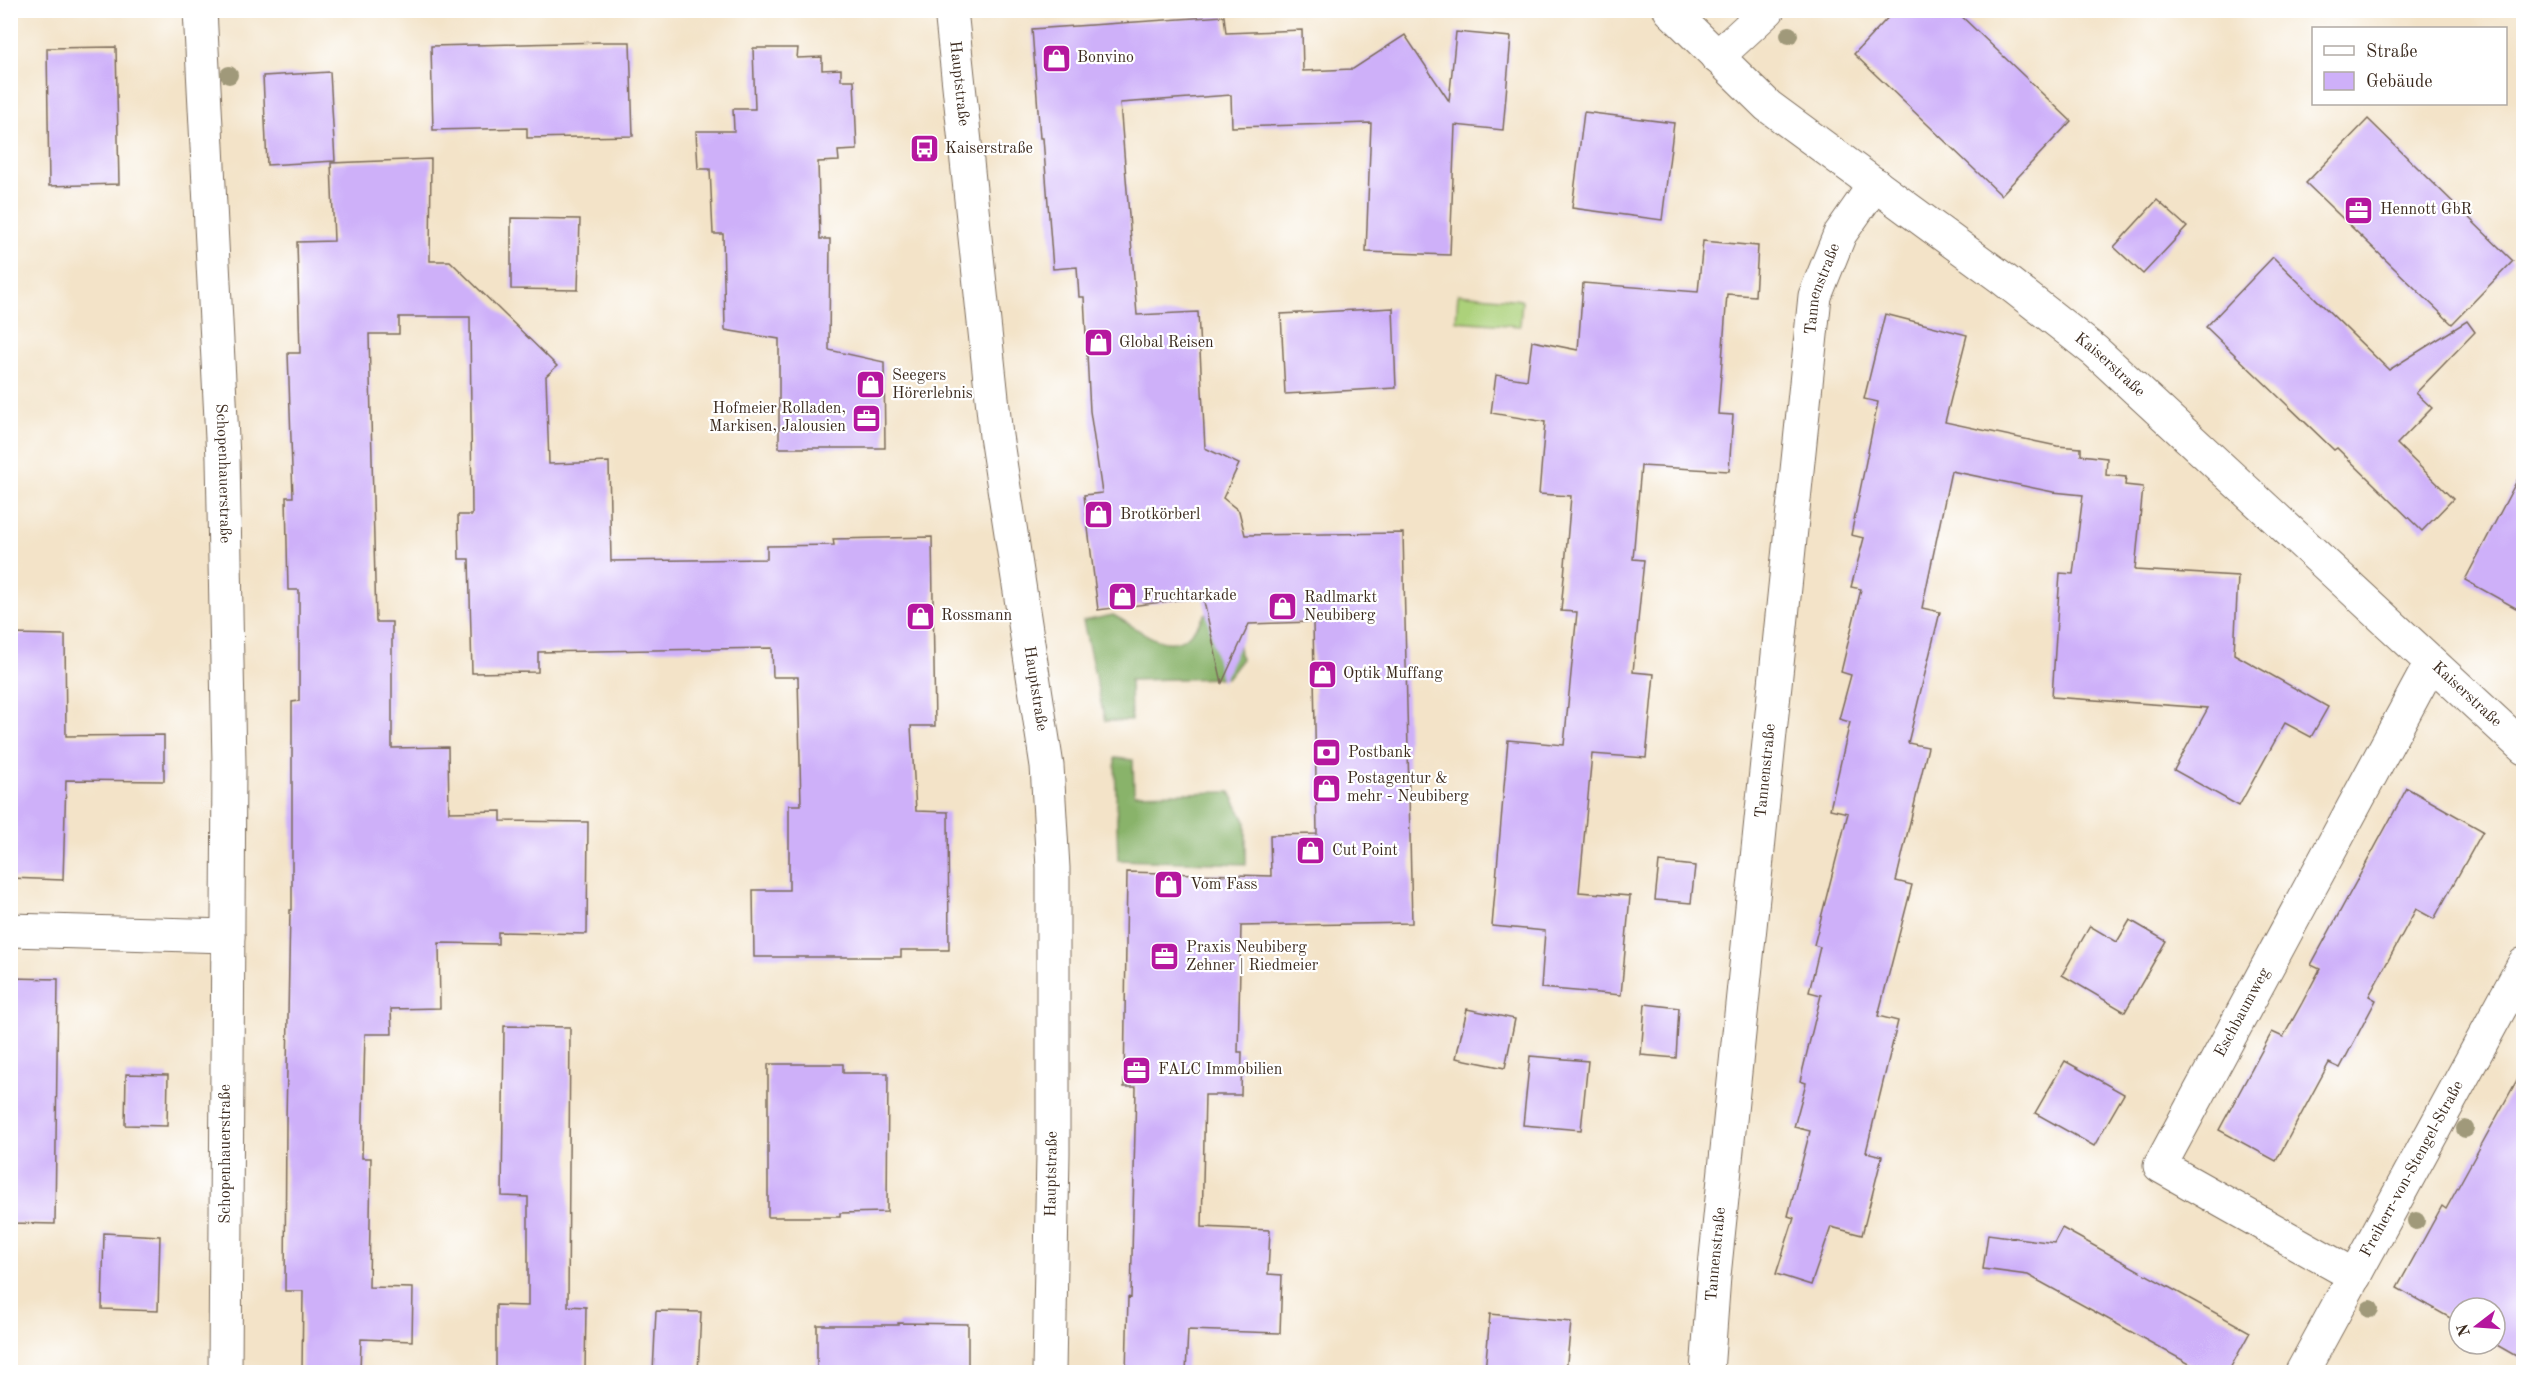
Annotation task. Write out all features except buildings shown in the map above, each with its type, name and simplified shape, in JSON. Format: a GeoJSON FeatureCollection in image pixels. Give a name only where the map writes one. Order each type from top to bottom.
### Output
{"type":"FeatureCollection","features":[{"type":"Feature","properties":{"kind":"street","name":"Schopenhauerstraße"},"geometry":{"type":"LineString","coordinates":[[200,10],[223,458],[229,776],[225,1372]]}},
{"type":"Feature","properties":{"kind":"street","name":"Hauptstraße"},"geometry":{"type":"LineString","coordinates":[[951,10],[996,436],[1047,766],[1053,868],[1053,1153],[1049,1372]]}},
{"type":"Feature","properties":{"kind":"street","name":"Kaiserstraße"},"geometry":{"type":"LineString","coordinates":[[1670,10],[1768,106],[2095,351],[2523,748]]}},
{"type":"Feature","properties":{"kind":"street"},"geometry":{"type":"LineString","coordinates":[[1717,57],[1768,10]]}},
{"type":"Feature","properties":{"kind":"street","name":"Tannenstraße"},"geometry":{"type":"LineString","coordinates":[[1707,1372],[1714,1276],[1815,296],[1840,234],[1875,184]]}},
{"type":"Feature","properties":{"kind":"street","name":"Eschbaumweg"},"geometry":{"type":"LineString","coordinates":[[2355,1276],[2160,1166],[2431,663]]}},
{"type":"Feature","properties":{"kind":"street"},"geometry":{"type":"LineString","coordinates":[[10,930],[228,936]]}},
{"type":"Feature","properties":{"kind":"street","name":"Freiherr-von-Stengel-Straße"},"geometry":{"type":"LineString","coordinates":[[2302,1372],[2523,964]]}},
{"type":"Feature","properties":{"kind":"green space"},"geometry":{"type":"Polygon","coordinates":[[[1458,294],[1522,300],[1520,326],[1456,321],[1458,294]]]}},
{"type":"Feature","properties":{"kind":"green space"},"geometry":{"type":"Polygon","coordinates":[[[1234,612],[1241,660],[1227,678],[1130,680],[1131,721],[1105,721],[1083,621],[1113,615],[1150,637],[1173,642],[1183,639],[1194,630],[1205,614],[1234,612]]]}},
{"type":"Feature","properties":{"kind":"green space"},"geometry":{"type":"Polygon","coordinates":[[[1115,758],[1133,760],[1134,794],[1230,792],[1246,823],[1246,864],[1118,860],[1115,758]]]}},
{"type":"Feature","properties":{"kind":"place","name":"Bonvino"},"geometry":{"type":"Point","coordinates":[1056,58]}},
{"type":"Feature","properties":{"kind":"place","name":"Kaiserstraße"},"geometry":{"type":"Point","coordinates":[924,149]}},
{"type":"Feature","properties":{"kind":"place","name":"Hennott GbR"},"geometry":{"type":"Point","coordinates":[2359,210]}},
{"type":"Feature","properties":{"kind":"place","name":"Global Reisen"},"geometry":{"type":"Point","coordinates":[1098,343]}},
{"type":"Feature","properties":{"kind":"place","name":"Seegers Hörerlebnis"},"geometry":{"type":"Point","coordinates":[871,385]}},
{"type":"Feature","properties":{"kind":"place","name":"Hofmeier Rolladen, Markisen, Jalousien"},"geometry":{"type":"Point","coordinates":[867,418]}},
{"type":"Feature","properties":{"kind":"place","name":"Brotkörberl"},"geometry":{"type":"Point","coordinates":[1099,515]}},
{"type":"Feature","properties":{"kind":"place","name":"Fruchtarkade"},"geometry":{"type":"Point","coordinates":[1122,596]}},
{"type":"Feature","properties":{"kind":"place","name":"Radlmarkt Neubiberg"},"geometry":{"type":"Point","coordinates":[1283,607]}},
{"type":"Feature","properties":{"kind":"place","name":"Rossmann"},"geometry":{"type":"Point","coordinates":[920,616]}},
{"type":"Feature","properties":{"kind":"place","name":"Optik Muffang"},"geometry":{"type":"Point","coordinates":[1322,674]}},
{"type":"Feature","properties":{"kind":"place","name":"Postbank"},"geometry":{"type":"Point","coordinates":[1327,753]}},
{"type":"Feature","properties":{"kind":"place","name":"Postagentur & mehr - Neubiberg"},"geometry":{"type":"Point","coordinates":[1326,788]}},
{"type":"Feature","properties":{"kind":"place","name":"Cut Point"},"geometry":{"type":"Point","coordinates":[1311,851]}},
{"type":"Feature","properties":{"kind":"place","name":"Vom Fass"},"geometry":{"type":"Point","coordinates":[1169,885]}},
{"type":"Feature","properties":{"kind":"place","name":"Praxis Neubiberg Zehner | Riedmeier"},"geometry":{"type":"Point","coordinates":[1165,957]}},
{"type":"Feature","properties":{"kind":"place","name":"FALC Immobilien"},"geometry":{"type":"Point","coordinates":[1137,1070]}}]}
